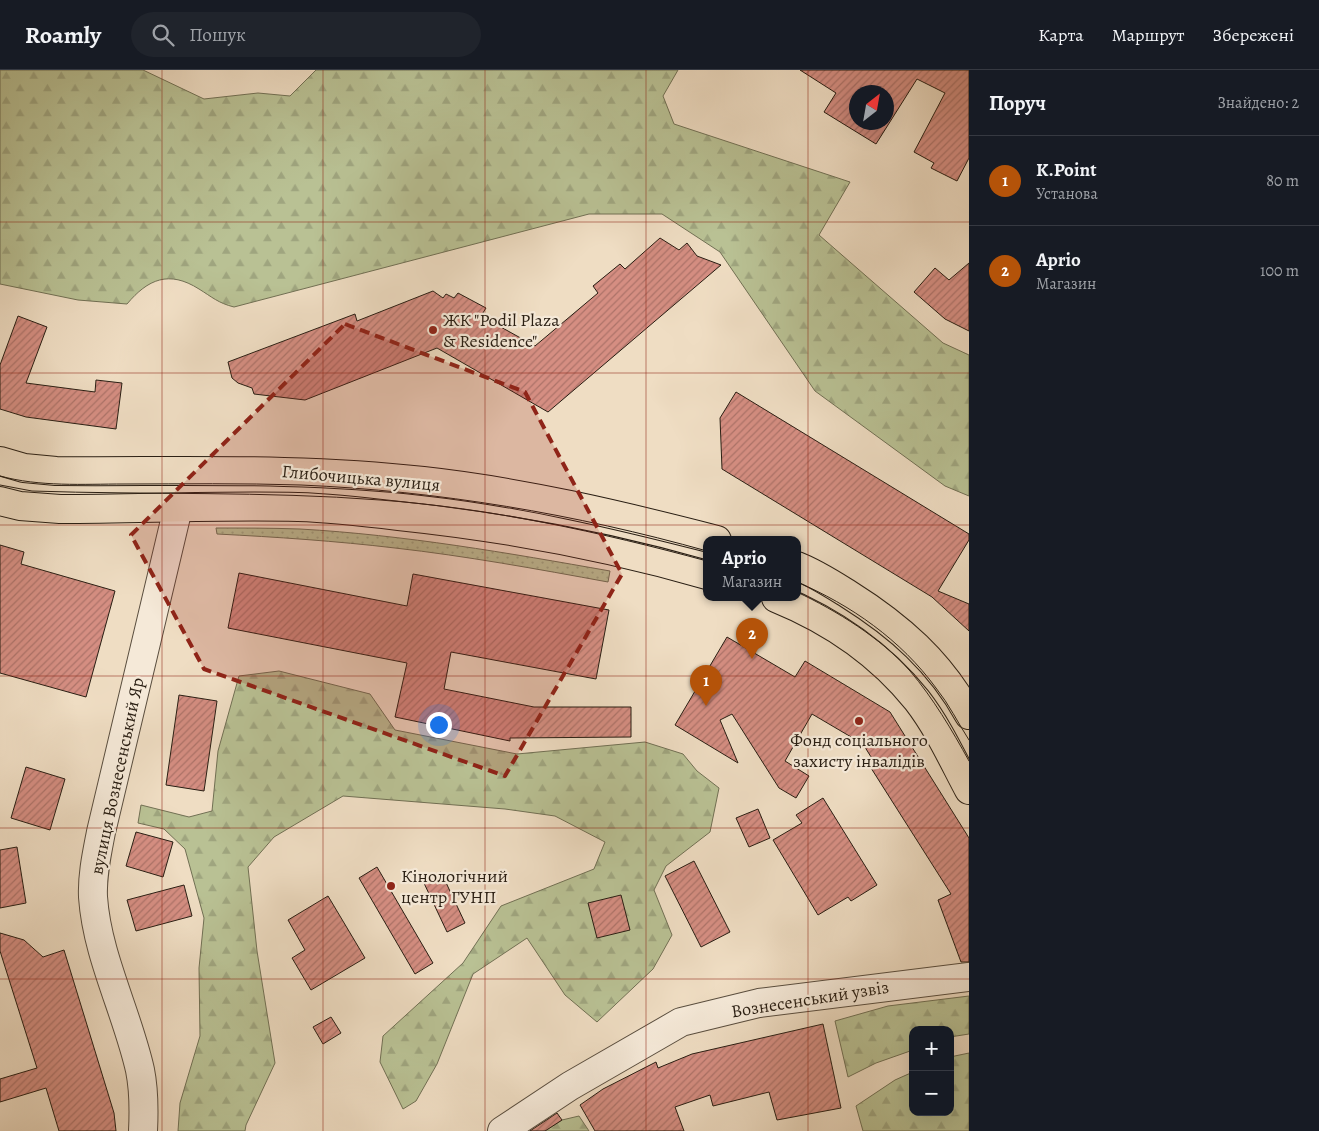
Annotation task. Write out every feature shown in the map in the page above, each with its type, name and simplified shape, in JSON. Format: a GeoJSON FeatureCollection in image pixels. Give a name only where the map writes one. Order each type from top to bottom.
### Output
{"type":"FeatureCollection","features":[{"type":"Feature","properties":{"kind":"main road","name":"Глибочицька вулиця"},"geometry":{"type":"LineString","coordinates":[[0,461],[24,468],[56,471],[272,471],[423,481],[551,500],[703,537]]}},
{"type":"Feature","properties":{"kind":"main road","name":"Глибочицька вулиця"},"geometry":{"type":"LineString","coordinates":[[0,501],[20,506],[60,509],[299,507],[446,521],[591,545],[703,574]]}},
{"type":"Feature","properties":{"kind":"main road"},"geometry":{"type":"LineString","coordinates":[[801,568],[836,587],[902,631],[927,656],[948,682],[969,715]]}},
{"type":"Feature","properties":{"kind":"main road"},"geometry":{"type":"LineString","coordinates":[[782,601],[823,620],[855,641],[885,666],[917,701],[969,790]]}},
{"type":"Feature","properties":{"kind":"street","name":"вулиця Вознесенський Яр"},"geometry":{"type":"LineString","coordinates":[[144,1131],[144,1108],[140,1071],[101,940],[93,896],[95,866],[101,832],[178,508]]}},
{"type":"Feature","properties":{"kind":"street","name":"Вознесенський узвіз"},"geometry":{"type":"LineString","coordinates":[[502,1131],[570,1086],[681,1022],[759,1003],[969,976]]}},
{"type":"Feature","properties":{"kind":"highlighted area"},"geometry":{"type":"Polygon","coordinates":[[[345,324],[525,392],[622,574],[505,776],[204,669],[131,535],[345,324]]]}},
{"type":"Feature","properties":{"kind":"green space"},"geometry":{"type":"Polygon","coordinates":[[[0,70],[143,70],[204,99],[258,93],[290,96],[316,70],[678,70],[663,96],[674,124],[850,182],[819,235],[943,343],[969,355],[969,496],[945,486],[815,391],[720,252],[662,214],[589,214],[234,307],[219,302],[188,283],[169,279],[151,283],[135,295],[127,304],[78,300],[0,284],[0,70]]]}},
{"type":"Feature","properties":{"kind":"green space"},"geometry":{"type":"Polygon","coordinates":[[[216,528],[300,529],[417,540],[495,551],[610,571],[608,582],[422,551],[328,541],[217,534],[216,528]]]}},
{"type":"Feature","properties":{"kind":"green space"},"geometry":{"type":"Polygon","coordinates":[[[279,671],[370,694],[395,730],[517,754],[645,742],[683,754],[697,771],[719,788],[710,832],[666,866],[654,890],[672,935],[653,969],[597,1022],[565,995],[527,938],[473,974],[437,1064],[416,1101],[403,1109],[380,1062],[383,1036],[463,963],[501,906],[594,869],[605,842],[555,816],[505,809],[343,796],[274,837],[248,867],[257,951],[275,1063],[246,1125],[245,1131],[178,1131],[180,1103],[200,1036],[199,968],[204,918],[185,849],[164,829],[138,823],[141,805],[189,817],[212,811],[218,751],[239,676],[279,671]]]}},
{"type":"Feature","properties":{"kind":"green space"},"geometry":{"type":"Polygon","coordinates":[[[969,996],[969,1034],[954,1036],[954,1026],[909,1026],[909,1051],[876,1063],[848,1077],[835,1021],[888,1006],[969,996]]]}},
{"type":"Feature","properties":{"kind":"green space"},"geometry":{"type":"Polygon","coordinates":[[[969,1053],[969,1131],[863,1131],[856,1106],[895,1080],[909,1074],[909,1116],[954,1116],[954,1056],[969,1053]]]}},
{"type":"Feature","properties":{"kind":"green space"},"geometry":{"type":"Polygon","coordinates":[[[579,1116],[589,1131],[545,1131],[562,1120],[579,1116]]]}},
{"type":"Feature","properties":{"kind":"building"},"geometry":{"type":"Polygon","coordinates":[[[800,70],[969,70],[969,158],[957,181],[931,168],[934,163],[914,152],[945,93],[917,79],[894,115],[894,85],[849,85],[849,127],[824,112],[836,93],[800,70]]]}},
{"type":"Feature","properties":{"kind":"building"},"geometry":{"type":"Polygon","coordinates":[[[853,130],[885,130],[876,144],[853,130]]]}},
{"type":"Feature","properties":{"kind":"building","name":"ЖК \"Podil Plaza & Residence\""},"geometry":{"type":"Polygon","coordinates":[[[660,238],[679,250],[687,243],[697,256],[721,265],[548,412],[437,348],[305,400],[254,394],[252,388],[238,383],[232,378],[228,362],[355,314],[357,321],[433,291],[443,298],[446,294],[454,298],[458,293],[486,308],[481,316],[535,346],[598,293],[593,286],[620,264],[625,269],[660,238]]]}},
{"type":"Feature","properties":{"kind":"building"},"geometry":{"type":"Polygon","coordinates":[[[969,263],[969,331],[945,319],[914,292],[935,268],[949,280],[969,263]]]}},
{"type":"Feature","properties":{"kind":"building"},"geometry":{"type":"Polygon","coordinates":[[[18,316],[47,327],[26,383],[95,392],[96,380],[122,383],[116,429],[26,417],[0,409],[0,365],[18,316]]]}},
{"type":"Feature","properties":{"kind":"building"},"geometry":{"type":"Polygon","coordinates":[[[736,392],[969,534],[969,540],[938,591],[969,604],[969,631],[932,597],[722,469],[720,418],[736,392]]]}},
{"type":"Feature","properties":{"kind":"building"},"geometry":{"type":"Polygon","coordinates":[[[0,545],[24,552],[21,564],[115,591],[86,697],[0,673],[0,545]]]}},
{"type":"Feature","properties":{"kind":"building"},"geometry":{"type":"Polygon","coordinates":[[[239,573],[407,606],[413,574],[609,610],[596,679],[451,652],[444,689],[534,707],[631,707],[631,737],[510,738],[510,741],[395,717],[407,663],[228,628],[239,573]]]}},
{"type":"Feature","properties":{"kind":"building"},"geometry":{"type":"Polygon","coordinates":[[[727,637],[795,677],[805,661],[890,712],[969,838],[969,962],[961,962],[938,900],[951,894],[871,768],[876,765],[863,744],[812,714],[785,761],[809,776],[796,798],[779,788],[732,714],[720,720],[738,763],[675,725],[727,637]]]}},
{"type":"Feature","properties":{"kind":"building"},"geometry":{"type":"Polygon","coordinates":[[[179,695],[217,701],[204,791],[166,785],[179,695]]]}},
{"type":"Feature","properties":{"kind":"building"},"geometry":{"type":"Polygon","coordinates":[[[26,767],[65,779],[50,830],[11,818],[26,767]]]}},
{"type":"Feature","properties":{"kind":"building"},"geometry":{"type":"Polygon","coordinates":[[[823,798],[877,885],[851,901],[848,897],[818,915],[773,840],[802,823],[796,815],[823,798]]]}},
{"type":"Feature","properties":{"kind":"building"},"geometry":{"type":"Polygon","coordinates":[[[758,809],[770,838],[749,847],[736,818],[758,809]]]}},
{"type":"Feature","properties":{"kind":"building"},"geometry":{"type":"Polygon","coordinates":[[[136,832],[173,842],[163,877],[126,866],[136,832]]]}},
{"type":"Feature","properties":{"kind":"building"},"geometry":{"type":"Polygon","coordinates":[[[17,847],[26,903],[0,908],[0,850],[17,847]]]}},
{"type":"Feature","properties":{"kind":"building"},"geometry":{"type":"Polygon","coordinates":[[[694,861],[730,932],[701,947],[665,876],[694,861]]]}},
{"type":"Feature","properties":{"kind":"building"},"geometry":{"type":"Polygon","coordinates":[[[377,867],[433,963],[415,974],[359,878],[377,867]]]}},
{"type":"Feature","properties":{"kind":"building"},"geometry":{"type":"Polygon","coordinates":[[[441,872],[465,923],[447,932],[423,881],[441,872]]]}},
{"type":"Feature","properties":{"kind":"building"},"geometry":{"type":"Polygon","coordinates":[[[184,885],[192,916],[136,931],[127,900],[184,885]]]}},
{"type":"Feature","properties":{"kind":"building"},"geometry":{"type":"Polygon","coordinates":[[[621,895],[630,930],[597,938],[588,903],[621,895]]]}},
{"type":"Feature","properties":{"kind":"building"},"geometry":{"type":"Polygon","coordinates":[[[328,896],[365,958],[311,990],[292,958],[305,950],[288,920],[328,896]]]}},
{"type":"Feature","properties":{"kind":"building"},"geometry":{"type":"Polygon","coordinates":[[[0,933],[24,940],[43,957],[64,950],[114,1113],[116,1131],[59,1131],[46,1088],[0,1102],[0,1079],[37,1068],[0,951],[0,933]]]}},
{"type":"Feature","properties":{"kind":"building"},"geometry":{"type":"Polygon","coordinates":[[[331,1017],[341,1033],[323,1044],[313,1027],[331,1017]]]}},
{"type":"Feature","properties":{"kind":"building"},"geometry":{"type":"Polygon","coordinates":[[[823,1024],[841,1108],[777,1120],[769,1092],[713,1106],[710,1095],[675,1107],[684,1131],[595,1131],[580,1105],[603,1089],[656,1062],[658,1068],[692,1054],[823,1024]]]}},
{"type":"Feature","properties":{"kind":"building"},"geometry":{"type":"Polygon","coordinates":[[[557,1113],[562,1120],[545,1131],[530,1131],[557,1113]]]}},
{"type":"Feature","properties":{"kind":"tram line"},"geometry":{"type":"LineString","coordinates":[[0,476],[30,482],[62,484],[279,484],[404,493],[506,506],[557,515],[703,550]]}},
{"type":"Feature","properties":{"kind":"tram line"},"geometry":{"type":"LineString","coordinates":[[0,485],[32,491],[293,495],[421,504],[504,515],[586,531],[703,560]]}},
{"type":"Feature","properties":{"kind":"tram line"},"geometry":{"type":"LineString","coordinates":[[801,584],[855,613],[891,639],[907,654],[936,688],[969,740]]}},
{"type":"Feature","properties":{"kind":"tram line"},"geometry":{"type":"LineString","coordinates":[[801,594],[858,626],[886,647],[918,681],[949,726],[969,761]]}},
{"type":"Feature","properties":{"kind":"place","name":"ЖК \"Podil Plaza & Residence\""},"geometry":{"type":"Point","coordinates":[433,330]}},
{"type":"Feature","properties":{"kind":"place","name":"Aprio"},"geometry":{"type":"Point","coordinates":[752,659]}},
{"type":"Feature","properties":{"kind":"place","name":"K.Point"},"geometry":{"type":"Point","coordinates":[706,706]}},
{"type":"Feature","properties":{"kind":"place","name":"Фонд соціального захисту інвалідів"},"geometry":{"type":"Point","coordinates":[859,721]}},
{"type":"Feature","properties":{"kind":"place","name":"Кінологічний центр ГУНП"},"geometry":{"type":"Point","coordinates":[391,886]}}]}
